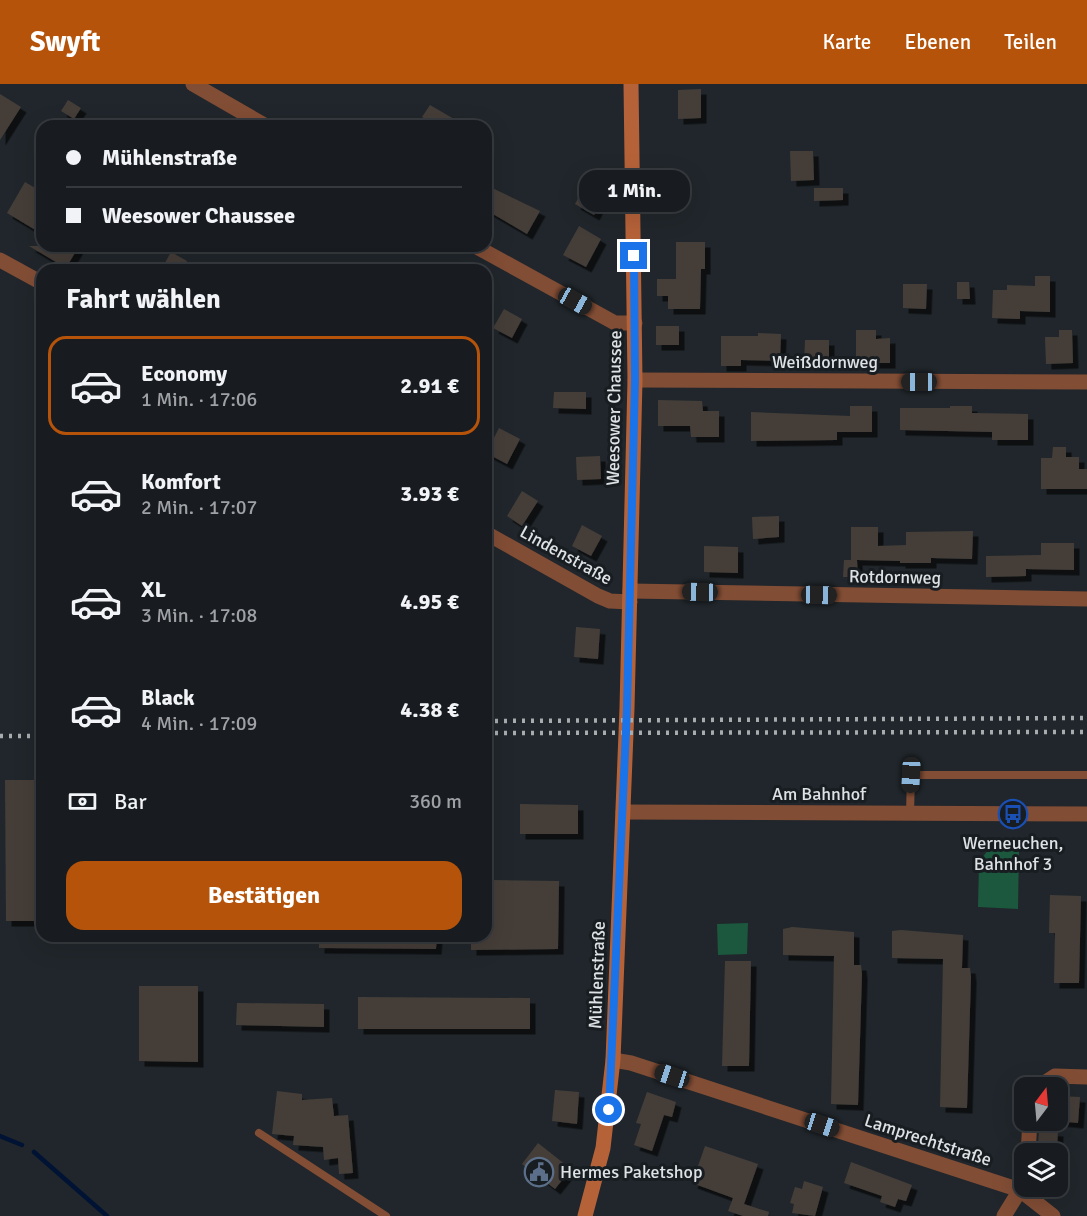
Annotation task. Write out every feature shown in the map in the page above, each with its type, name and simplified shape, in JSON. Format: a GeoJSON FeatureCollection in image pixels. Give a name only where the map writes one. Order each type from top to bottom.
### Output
{"type":"FeatureCollection","features":[{"type":"Feature","properties":{"kind":"main road","name":"Weesower Chaussee"},"geometry":{"type":"LineString","coordinates":[[626,733],[635,380],[631,84]]}},
{"type":"Feature","properties":{"kind":"main road","name":"Mühlenstraße"},"geometry":{"type":"LineString","coordinates":[[585,1216],[603,1148],[613,1060],[626,733]]}},
{"type":"Feature","properties":{"kind":"street"},"geometry":{"type":"LineString","coordinates":[[193,84],[256,120]]}},
{"type":"Feature","properties":{"kind":"street"},"geometry":{"type":"LineString","coordinates":[[486,252],[615,323],[635,323]]}},
{"type":"Feature","properties":{"kind":"street"},"geometry":{"type":"LineString","coordinates":[[0,260],[36,280]]}},
{"type":"Feature","properties":{"kind":"street","name":"Weißdornweg"},"geometry":{"type":"LineString","coordinates":[[635,380],[1087,382]]}},
{"type":"Feature","properties":{"kind":"street","name":"Lindenstraße"},"geometry":{"type":"LineString","coordinates":[[492,536],[598,596],[610,601],[630,597]]}},
{"type":"Feature","properties":{"kind":"street","name":"Rotdornweg"},"geometry":{"type":"LineString","coordinates":[[630,597],[1087,599]]}},
{"type":"Feature","properties":{"kind":"street","name":"Am Bahnhof"},"geometry":{"type":"LineString","coordinates":[[622,812],[1087,814]]}},
{"type":"Feature","properties":{"kind":"street","name":"Lamprechtstraße"},"geometry":{"type":"LineString","coordinates":[[613,1060],[631,1063],[1014,1188]]}},
{"type":"Feature","properties":{"kind":"street"},"geometry":{"type":"LineString","coordinates":[[1054,1077],[1087,1077]]}},
{"type":"Feature","properties":{"kind":"street"},"geometry":{"type":"LineString","coordinates":[[1004,1216],[1016,1197]]}},
{"type":"Feature","properties":{"kind":"street","name":"Lamprechtstraße"},"geometry":{"type":"LineString","coordinates":[[1029,1197],[1053,1216]]}},
{"type":"Feature","properties":{"kind":"lane"},"geometry":{"type":"LineString","coordinates":[[910,814],[911,775],[1087,775]]}},
{"type":"Feature","properties":{"kind":"lane"},"geometry":{"type":"LineString","coordinates":[[259,1133],[386,1216]]}},
{"type":"Feature","properties":{"kind":"green space"},"geometry":{"type":"Polygon","coordinates":[[[1019,849],[1018,909],[978,907],[979,862],[988,850],[1019,849]]]}},
{"type":"Feature","properties":{"kind":"green space"},"geometry":{"type":"Polygon","coordinates":[[[748,923],[747,954],[718,955],[717,924],[748,923]]]}},
{"type":"Feature","properties":{"kind":"building"},"geometry":{"type":"Polygon","coordinates":[[[701,89],[701,118],[678,119],[678,90],[701,89]]]}},
{"type":"Feature","properties":{"kind":"building"},"geometry":{"type":"Polygon","coordinates":[[[0,94],[21,107],[0,140],[0,94]]]}},
{"type":"Feature","properties":{"kind":"building"},"geometry":{"type":"Polygon","coordinates":[[[68,100],[81,108],[74,119],[61,111],[68,100]]]}},
{"type":"Feature","properties":{"kind":"building"},"geometry":{"type":"Polygon","coordinates":[[[430,105],[456,120],[427,120],[422,117],[430,105]]]}},
{"type":"Feature","properties":{"kind":"building"},"geometry":{"type":"Polygon","coordinates":[[[790,151],[813,151],[814,180],[791,181],[790,151]]]}},
{"type":"Feature","properties":{"kind":"building"},"geometry":{"type":"Polygon","coordinates":[[[25,182],[36,188],[36,230],[7,213],[25,182]]]}},
{"type":"Feature","properties":{"kind":"building"},"geometry":{"type":"Polygon","coordinates":[[[586,184],[605,194],[594,215],[575,204],[586,184]]]}},
{"type":"Feature","properties":{"kind":"building"},"geometry":{"type":"Polygon","coordinates":[[[492,188],[540,211],[527,234],[492,214],[492,188]]]}},
{"type":"Feature","properties":{"kind":"building"},"geometry":{"type":"Polygon","coordinates":[[[814,188],[843,188],[843,200],[814,201],[814,188]]]}},
{"type":"Feature","properties":{"kind":"building"},"geometry":{"type":"Polygon","coordinates":[[[579,226],[601,239],[586,267],[563,255],[579,226]]]}},
{"type":"Feature","properties":{"kind":"building"},"geometry":{"type":"Polygon","coordinates":[[[676,242],[705,242],[705,269],[701,269],[700,309],[668,309],[668,296],[657,296],[657,279],[676,279],[676,242]]]}},
{"type":"Feature","properties":{"kind":"building"},"geometry":{"type":"Polygon","coordinates":[[[39,252],[75,252],[68,264],[59,264],[39,252]]]}},
{"type":"Feature","properties":{"kind":"building"},"geometry":{"type":"Polygon","coordinates":[[[171,252],[187,261],[186,264],[164,264],[171,252]]]}},
{"type":"Feature","properties":{"kind":"building"},"geometry":{"type":"Polygon","coordinates":[[[1035,276],[1050,276],[1050,312],[1020,311],[1020,319],[992,318],[993,290],[1007,290],[1007,285],[1035,286],[1035,276]]]}},
{"type":"Feature","properties":{"kind":"building"},"geometry":{"type":"Polygon","coordinates":[[[957,282],[969,282],[970,299],[957,299],[957,282]]]}},
{"type":"Feature","properties":{"kind":"building"},"geometry":{"type":"Polygon","coordinates":[[[903,284],[927,284],[926,309],[903,308],[903,284]]]}},
{"type":"Feature","properties":{"kind":"building"},"geometry":{"type":"Polygon","coordinates":[[[504,309],[522,319],[512,338],[493,328],[504,309]]]}},
{"type":"Feature","properties":{"kind":"building"},"geometry":{"type":"Polygon","coordinates":[[[656,326],[679,326],[679,345],[656,345],[656,326]]]}},
{"type":"Feature","properties":{"kind":"building"},"geometry":{"type":"Polygon","coordinates":[[[856,330],[876,330],[876,339],[890,338],[890,363],[856,363],[856,330]]]}},
{"type":"Feature","properties":{"kind":"building"},"geometry":{"type":"Polygon","coordinates":[[[1059,330],[1072,330],[1073,363],[1046,364],[1045,337],[1059,337],[1059,330]]]}},
{"type":"Feature","properties":{"kind":"building"},"geometry":{"type":"Polygon","coordinates":[[[758,333],[781,334],[780,361],[741,360],[741,366],[721,366],[721,336],[758,336],[758,333]]]}},
{"type":"Feature","properties":{"kind":"building"},"geometry":{"type":"Polygon","coordinates":[[[805,340],[829,340],[829,363],[804,363],[805,340]]]}},
{"type":"Feature","properties":{"kind":"building"},"geometry":{"type":"Polygon","coordinates":[[[554,392],[586,392],[586,409],[553,408],[554,392]]]}},
{"type":"Feature","properties":{"kind":"building"},"geometry":{"type":"Polygon","coordinates":[[[658,400],[702,401],[703,411],[719,411],[719,437],[691,437],[690,426],[658,426],[658,400]]]}},
{"type":"Feature","properties":{"kind":"building"},"geometry":{"type":"Polygon","coordinates":[[[850,406],[872,406],[872,432],[837,432],[837,440],[751,441],[751,412],[850,416],[850,406]]]}},
{"type":"Feature","properties":{"kind":"building"},"geometry":{"type":"Polygon","coordinates":[[[950,406],[972,406],[972,413],[1028,414],[1028,440],[992,440],[992,432],[900,430],[900,408],[950,408],[950,406]]]}},
{"type":"Feature","properties":{"kind":"building"},"geometry":{"type":"Polygon","coordinates":[[[499,428],[520,439],[507,464],[492,456],[492,441],[499,428]]]}},
{"type":"Feature","properties":{"kind":"building"},"geometry":{"type":"Polygon","coordinates":[[[1053,447],[1066,447],[1066,457],[1079,457],[1079,469],[1087,469],[1087,489],[1041,489],[1041,458],[1052,458],[1053,447]]]}},
{"type":"Feature","properties":{"kind":"building"},"geometry":{"type":"Polygon","coordinates":[[[600,456],[601,479],[577,480],[576,457],[600,456]]]}},
{"type":"Feature","properties":{"kind":"building"},"geometry":{"type":"Polygon","coordinates":[[[522,491],[538,501],[522,526],[507,516],[522,491]]]}},
{"type":"Feature","properties":{"kind":"building"},"geometry":{"type":"Polygon","coordinates":[[[779,516],[779,537],[753,539],[752,517],[779,516]]]}},
{"type":"Feature","properties":{"kind":"building"},"geometry":{"type":"Polygon","coordinates":[[[582,525],[602,536],[591,556],[572,546],[582,525]]]}},
{"type":"Feature","properties":{"kind":"building"},"geometry":{"type":"Polygon","coordinates":[[[851,527],[878,527],[878,546],[906,545],[906,532],[973,531],[972,559],[931,558],[931,563],[857,560],[858,577],[843,577],[844,560],[851,560],[851,527]]]}},
{"type":"Feature","properties":{"kind":"building"},"geometry":{"type":"Polygon","coordinates":[[[1041,543],[1074,543],[1074,570],[1026,569],[1026,576],[986,577],[986,556],[1041,555],[1041,543]]]}},
{"type":"Feature","properties":{"kind":"building"},"geometry":{"type":"Polygon","coordinates":[[[704,546],[738,547],[738,573],[704,572],[704,546]]]}},
{"type":"Feature","properties":{"kind":"building"},"geometry":{"type":"Polygon","coordinates":[[[576,627],[600,629],[598,659],[574,657],[576,627]]]}},
{"type":"Feature","properties":{"kind":"building"},"geometry":{"type":"Polygon","coordinates":[[[5,780],[36,780],[36,921],[6,921],[5,780]]]}},
{"type":"Feature","properties":{"kind":"building"},"geometry":{"type":"Polygon","coordinates":[[[520,804],[578,805],[578,834],[520,834],[520,804]]]}},
{"type":"Feature","properties":{"kind":"building"},"geometry":{"type":"Polygon","coordinates":[[[492,880],[559,881],[558,949],[471,950],[471,942],[492,942],[492,880]]]}},
{"type":"Feature","properties":{"kind":"building"},"geometry":{"type":"Polygon","coordinates":[[[1050,895],[1081,896],[1079,983],[1054,983],[1055,933],[1049,933],[1050,895]]]}},
{"type":"Feature","properties":{"kind":"building"},"geometry":{"type":"Polygon","coordinates":[[[792,927],[854,932],[854,965],[861,965],[862,974],[858,1105],[831,1104],[834,956],[783,955],[783,929],[792,927]]]}},
{"type":"Feature","properties":{"kind":"building"},"geometry":{"type":"Polygon","coordinates":[[[892,931],[963,935],[962,968],[970,968],[971,977],[967,1108],[940,1107],[943,959],[892,958],[892,931]]]}},
{"type":"Feature","properties":{"kind":"building"},"geometry":{"type":"Polygon","coordinates":[[[319,942],[437,942],[436,949],[319,948],[319,942]]]}},
{"type":"Feature","properties":{"kind":"building"},"geometry":{"type":"Polygon","coordinates":[[[725,961],[751,961],[749,1066],[722,1066],[725,961]]]}},
{"type":"Feature","properties":{"kind":"building"},"geometry":{"type":"Polygon","coordinates":[[[139,986],[198,986],[198,1062],[139,1061],[139,986]]]}},
{"type":"Feature","properties":{"kind":"building"},"geometry":{"type":"Polygon","coordinates":[[[358,997],[530,998],[530,1029],[358,1029],[358,997]]]}},
{"type":"Feature","properties":{"kind":"building"},"geometry":{"type":"Polygon","coordinates":[[[237,1003],[324,1004],[324,1027],[236,1025],[237,1003]]]}},
{"type":"Feature","properties":{"kind":"building"},"geometry":{"type":"Polygon","coordinates":[[[555,1090],[579,1092],[577,1124],[552,1121],[555,1090]]]}},
{"type":"Feature","properties":{"kind":"building"},"geometry":{"type":"Polygon","coordinates":[[[277,1091],[302,1094],[302,1100],[332,1098],[334,1116],[348,1115],[353,1173],[339,1174],[338,1158],[324,1160],[323,1147],[293,1145],[294,1136],[272,1134],[277,1091]]]}},
{"type":"Feature","properties":{"kind":"building"},"geometry":{"type":"Polygon","coordinates":[[[647,1092],[676,1102],[672,1117],[664,1115],[652,1151],[634,1145],[641,1124],[636,1123],[647,1092]]]}},
{"type":"Feature","properties":{"kind":"building"},"geometry":{"type":"Polygon","coordinates":[[[1068,1096],[1080,1097],[1078,1123],[1068,1122],[1068,1096]]]}},
{"type":"Feature","properties":{"kind":"building"},"geometry":{"type":"Polygon","coordinates":[[[1039,1131],[1058,1131],[1057,1143],[1038,1143],[1039,1131]]]}},
{"type":"Feature","properties":{"kind":"building"},"geometry":{"type":"Polygon","coordinates":[[[538,1143],[571,1169],[555,1189],[522,1164],[538,1143]]]}},
{"type":"Feature","properties":{"kind":"building"},"geometry":{"type":"Polygon","coordinates":[[[705,1146],[758,1164],[744,1204],[769,1212],[768,1216],[743,1216],[728,1211],[733,1198],[692,1183],[705,1146]]]}},
{"type":"Feature","properties":{"kind":"building"},"geometry":{"type":"Polygon","coordinates":[[[851,1162],[912,1185],[906,1201],[898,1199],[895,1207],[880,1202],[882,1196],[844,1183],[851,1162]]]}},
{"type":"Feature","properties":{"kind":"building"},"geometry":{"type":"Polygon","coordinates":[[[804,1181],[823,1187],[815,1216],[792,1213],[794,1204],[790,1203],[795,1187],[802,1189],[804,1181]]]}},
{"type":"Feature","properties":{"kind":"waterway"},"geometry":{"type":"LineString","coordinates":[[0,1136],[22,1145]]}},
{"type":"Feature","properties":{"kind":"waterway"},"geometry":{"type":"LineString","coordinates":[[34,1152],[107,1216]]}},
{"type":"Feature","properties":{"kind":"railway"},"geometry":{"type":"LineString","coordinates":[[492,721],[1087,718]]}},
{"type":"Feature","properties":{"kind":"railway"},"geometry":{"type":"LineString","coordinates":[[492,733],[1087,732]]}},
{"type":"Feature","properties":{"kind":"railway"},"geometry":{"type":"LineString","coordinates":[[0,736],[36,736]]}},
{"type":"Feature","properties":{"kind":"place","name":"Werneuchen, Bahnhof 3"},"geometry":{"type":"Point","coordinates":[1013,814]}},
{"type":"Feature","properties":{"kind":"place","name":"Hermes Paketshop"},"geometry":{"type":"Point","coordinates":[539,1172]}},
{"type":"Feature","properties":{"kind":"route"},"geometry":{"type":"LineString","coordinates":[[609,1110],[627,708],[635,380],[634,256]]}}]}
